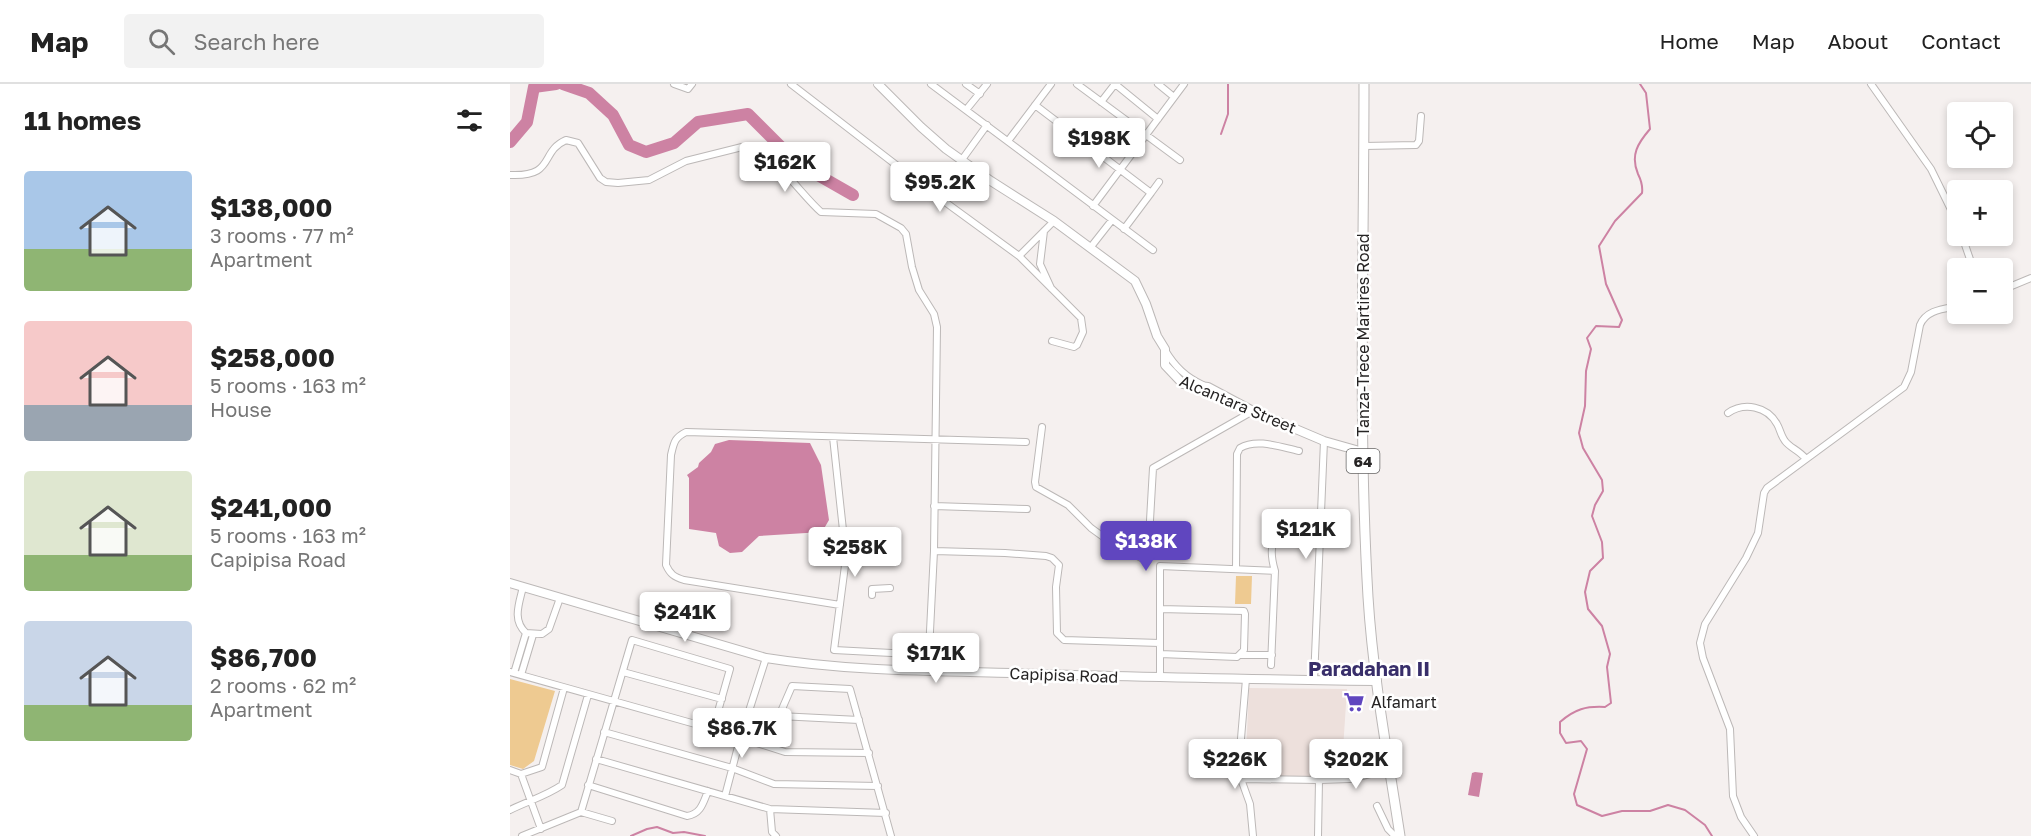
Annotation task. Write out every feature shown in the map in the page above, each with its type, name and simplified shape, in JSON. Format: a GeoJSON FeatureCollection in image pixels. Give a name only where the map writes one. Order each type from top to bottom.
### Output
{"type":"FeatureCollection","features":[{"type":"Feature","properties":{"kind":"main road","name":"Tanza-Trece Martires Road"},"geometry":{"type":"LineString","coordinates":[[1364,84],[1363,452],[1368,599],[1377,681],[1400,836]]}},
{"type":"Feature","properties":{"kind":"main road","name":"Capipisa Road"},"geometry":{"type":"LineString","coordinates":[[510,583],[766,658],[796,663],[928,671],[1160,678],[1377,681]]}},
{"type":"Feature","properties":{"kind":"street"},"geometry":{"type":"LineString","coordinates":[[674,84],[688,89],[692,84]]}},
{"type":"Feature","properties":{"kind":"street"},"geometry":{"type":"LineString","coordinates":[[791,84],[939,198],[1019,256],[1077,313],[1081,318],[1083,329],[1076,347],[1052,341]]}},
{"type":"Feature","properties":{"kind":"street","name":"Alcantara Street"},"geometry":{"type":"LineString","coordinates":[[878,84],[921,127],[961,160],[1054,221],[1135,281],[1165,350],[1165,365],[1183,384],[1208,387],[1253,411],[1324,441],[1363,452]]}},
{"type":"Feature","properties":{"kind":"street"},"geometry":{"type":"LineString","coordinates":[[931,84],[1152,250]]}},
{"type":"Feature","properties":{"kind":"street"},"geometry":{"type":"LineString","coordinates":[[966,84],[980,94]]}},
{"type":"Feature","properties":{"kind":"street"},"geometry":{"type":"LineString","coordinates":[[966,110],[987,84]]}},
{"type":"Feature","properties":{"kind":"street"},"geometry":{"type":"LineString","coordinates":[[1077,84],[1180,160]]}},
{"type":"Feature","properties":{"kind":"street"},"geometry":{"type":"LineString","coordinates":[[1101,102],[1115,84],[1158,119]]}},
{"type":"Feature","properties":{"kind":"street"},"geometry":{"type":"LineString","coordinates":[[1158,84],[1174,97]]}},
{"type":"Feature","properties":{"kind":"street"},"geometry":{"type":"LineString","coordinates":[[1093,206],[1184,84]]}},
{"type":"Feature","properties":{"kind":"street"},"geometry":{"type":"LineString","coordinates":[[1871,84],[1931,170],[1947,202]]}},
{"type":"Feature","properties":{"kind":"street"},"geometry":{"type":"LineString","coordinates":[[1008,141],[1048,85]]}},
{"type":"Feature","properties":{"kind":"street"},"geometry":{"type":"LineString","coordinates":[[1035,105],[1150,193]]}},
{"type":"Feature","properties":{"kind":"street"},"geometry":{"type":"LineString","coordinates":[[1364,146],[1416,145],[1419,141],[1421,116]]}},
{"type":"Feature","properties":{"kind":"street"},"geometry":{"type":"LineString","coordinates":[[961,160],[987,125]]}},
{"type":"Feature","properties":{"kind":"street"},"geometry":{"type":"LineString","coordinates":[[510,175],[522,176],[540,169],[546,164],[556,145],[566,140],[578,143],[595,174],[606,182],[618,183],[649,180],[686,162],[750,147],[764,154],[821,212],[868,213],[885,217],[901,228],[906,234],[919,290],[934,314],[937,327],[937,438],[928,671]]}},
{"type":"Feature","properties":{"kind":"street"},"geometry":{"type":"LineString","coordinates":[[1124,229],[1159,182]]}},
{"type":"Feature","properties":{"kind":"street"},"geometry":{"type":"LineString","coordinates":[[1090,248],[1112,220]]}},
{"type":"Feature","properties":{"kind":"street"},"geometry":{"type":"LineString","coordinates":[[1019,256],[1054,221]]}},
{"type":"Feature","properties":{"kind":"street"},"geometry":{"type":"LineString","coordinates":[[1044,231],[1040,264],[1053,291]]}},
{"type":"Feature","properties":{"kind":"street"},"geometry":{"type":"LineString","coordinates":[[2013,285],[2031,278]]}},
{"type":"Feature","properties":{"kind":"street"},"geometry":{"type":"LineString","coordinates":[[1754,836],[1741,817],[1733,796],[1730,729],[1703,658],[1700,644],[1705,624],[1746,558],[1758,533],[1764,493],[1767,488],[1904,387],[1911,372],[1923,318],[1933,312],[1947,309]]}},
{"type":"Feature","properties":{"kind":"street"},"geometry":{"type":"LineString","coordinates":[[1728,413],[1749,407],[1759,408],[1776,422],[1787,444],[1799,450],[1806,459]]}},
{"type":"Feature","properties":{"kind":"street"},"geometry":{"type":"LineString","coordinates":[[1042,427],[1036,487],[1068,505],[1091,528],[1109,541],[1148,560],[1153,468],[1253,411]]}},
{"type":"Feature","properties":{"kind":"street"},"geometry":{"type":"LineString","coordinates":[[840,605],[761,594],[675,578],[666,565],[671,455],[674,441],[678,436],[686,432],[1026,442]]}},
{"type":"Feature","properties":{"kind":"street"},"geometry":{"type":"LineString","coordinates":[[833,437],[846,558],[834,650],[930,655]]}},
{"type":"Feature","properties":{"kind":"street"},"geometry":{"type":"LineString","coordinates":[[1314,680],[1324,441]]}},
{"type":"Feature","properties":{"kind":"street"},"geometry":{"type":"LineString","coordinates":[[1236,569],[1237,454],[1240,448],[1247,444],[1257,443],[1299,451]]}},
{"type":"Feature","properties":{"kind":"street"},"geometry":{"type":"LineString","coordinates":[[934,506],[1027,509]]}},
{"type":"Feature","properties":{"kind":"street"},"geometry":{"type":"LineString","coordinates":[[1271,665],[1274,539],[1297,537]]}},
{"type":"Feature","properties":{"kind":"street"},"geometry":{"type":"LineString","coordinates":[[934,551],[1005,553],[1052,558],[1059,565],[1056,587],[1057,633],[1064,640],[1160,643]]}},
{"type":"Feature","properties":{"kind":"street"},"geometry":{"type":"LineString","coordinates":[[1160,678],[1160,566],[1275,571]]}},
{"type":"Feature","properties":{"kind":"street"},"geometry":{"type":"LineString","coordinates":[[523,587],[516,616],[520,627],[529,634],[542,634],[549,629],[560,598]]}},
{"type":"Feature","properties":{"kind":"street"},"geometry":{"type":"LineString","coordinates":[[872,595],[872,589],[890,588]]}},
{"type":"Feature","properties":{"kind":"street"},"geometry":{"type":"LineString","coordinates":[[1160,609],[1244,611],[1244,651],[1241,655]]}},
{"type":"Feature","properties":{"kind":"street"},"geometry":{"type":"LineString","coordinates":[[529,634],[515,673],[785,752],[869,753]]}},
{"type":"Feature","properties":{"kind":"street"},"geometry":{"type":"LineString","coordinates":[[581,812],[632,640],[730,669],[712,729]]}},
{"type":"Feature","properties":{"kind":"street"},"geometry":{"type":"LineString","coordinates":[[1160,654],[1237,657],[1272,655]]}},
{"type":"Feature","properties":{"kind":"street"},"geometry":{"type":"LineString","coordinates":[[726,796],[740,739],[766,658]]}},
{"type":"Feature","properties":{"kind":"street"},"geometry":{"type":"LineString","coordinates":[[623,672],[722,699]]}},
{"type":"Feature","properties":{"kind":"street"},"geometry":{"type":"LineString","coordinates":[[1246,679],[1238,774],[1250,804],[1253,836]]}},
{"type":"Feature","properties":{"kind":"street"},"geometry":{"type":"LineString","coordinates":[[770,747],[779,716],[792,686],[850,689],[891,836]]}},
{"type":"Feature","properties":{"kind":"street"},"geometry":{"type":"LineString","coordinates":[[510,770],[521,774],[542,767],[564,688]]}},
{"type":"Feature","properties":{"kind":"street"},"geometry":{"type":"LineString","coordinates":[[510,810],[530,800],[550,794],[562,785],[588,695]]}},
{"type":"Feature","properties":{"kind":"street"},"geometry":{"type":"LineString","coordinates":[[779,716],[859,720]]}},
{"type":"Feature","properties":{"kind":"street"},"geometry":{"type":"LineString","coordinates":[[604,732],[732,768],[774,784],[878,786]]}},
{"type":"Feature","properties":{"kind":"street"},"geometry":{"type":"LineString","coordinates":[[596,759],[770,809],[886,813]]}},
{"type":"Feature","properties":{"kind":"street"},"geometry":{"type":"LineString","coordinates":[[1241,779],[1350,779],[1390,769]]}},
{"type":"Feature","properties":{"kind":"street"},"geometry":{"type":"LineString","coordinates":[[521,774],[541,829]]}},
{"type":"Feature","properties":{"kind":"street"},"geometry":{"type":"LineString","coordinates":[[1318,836],[1319,780]]}},
{"type":"Feature","properties":{"kind":"street"},"geometry":{"type":"LineString","coordinates":[[588,785],[687,816],[700,811],[708,791]]}},
{"type":"Feature","properties":{"kind":"street"},"geometry":{"type":"LineString","coordinates":[[1377,806],[1388,829],[1395,836]]}},
{"type":"Feature","properties":{"kind":"street"},"geometry":{"type":"LineString","coordinates":[[770,809],[772,832],[776,836]]}},
{"type":"Feature","properties":{"kind":"street"},"geometry":{"type":"LineString","coordinates":[[522,836],[581,812],[612,821]]}},
{"type":"Feature","properties":{"kind":"shaded area"},"geometry":{"type":"Polygon","coordinates":[[[729,440],[810,443],[821,465],[829,520],[822,532],[759,536],[742,552],[730,553],[719,546],[716,533],[689,529],[689,478],[687,475],[698,467],[715,444],[729,440]]]}},
{"type":"Feature","properties":{"kind":"shaded area"},"geometry":{"type":"Polygon","coordinates":[[[1236,576],[1252,576],[1251,604],[1235,604],[1236,576]]]}},
{"type":"Feature","properties":{"kind":"shaded area"},"geometry":{"type":"Polygon","coordinates":[[[510,679],[555,691],[534,761],[523,769],[510,765],[510,679]]]}},
{"type":"Feature","properties":{"kind":"shaded area"},"geometry":{"type":"Polygon","coordinates":[[[1249,688],[1347,689],[1341,779],[1245,776],[1249,688]]]}},
{"type":"Feature","properties":{"kind":"shaded area"},"geometry":{"type":"Polygon","coordinates":[[[1472,773],[1483,773],[1479,797],[1468,795],[1472,773]]]}},
{"type":"Feature","properties":{"kind":"waterway"},"geometry":{"type":"LineString","coordinates":[[510,142],[527,122],[534,87],[556,84]]}},
{"type":"Feature","properties":{"kind":"waterway"},"geometry":{"type":"LineString","coordinates":[[563,84],[589,93],[613,115],[629,145],[646,152],[674,143],[698,122],[748,114],[797,163],[853,195]]}},
{"type":"Feature","properties":{"kind":"waterway"},"geometry":{"type":"LineString","coordinates":[[1221,134],[1228,114],[1228,84]]}},
{"type":"Feature","properties":{"kind":"waterway"},"geometry":{"type":"LineString","coordinates":[[1640,84],[1646,93],[1650,129],[1639,144],[1635,155],[1636,167],[1642,183],[1642,193],[1615,221],[1599,246],[1606,284],[1622,320],[1619,327],[1596,326],[1587,338],[1591,349],[1586,371],[1585,406],[1579,433],[1583,448],[1602,480],[1603,491],[1592,516],[1602,542],[1603,558],[1590,571],[1585,592],[1588,609],[1602,626],[1610,654],[1607,667],[1611,703],[1605,707],[1576,711],[1560,722],[1560,733],[1566,743],[1581,741],[1587,749],[1574,794],[1577,805],[1602,816],[1622,811],[1650,811],[1668,805],[1685,810],[1705,825],[1712,836]]}},
{"type":"Feature","properties":{"kind":"waterway"},"geometry":{"type":"LineString","coordinates":[[631,836],[657,827],[673,833],[684,832],[705,836]]}},
{"type":"Feature","properties":{"kind":"place","name":"Alfamart"},"geometry":{"type":"Point","coordinates":[1354,702]}},
{"type":"Feature","properties":{"kind":"district","name":"Paradahan II"},"geometry":{"type":"Point","coordinates":[1369,668]}}]}
